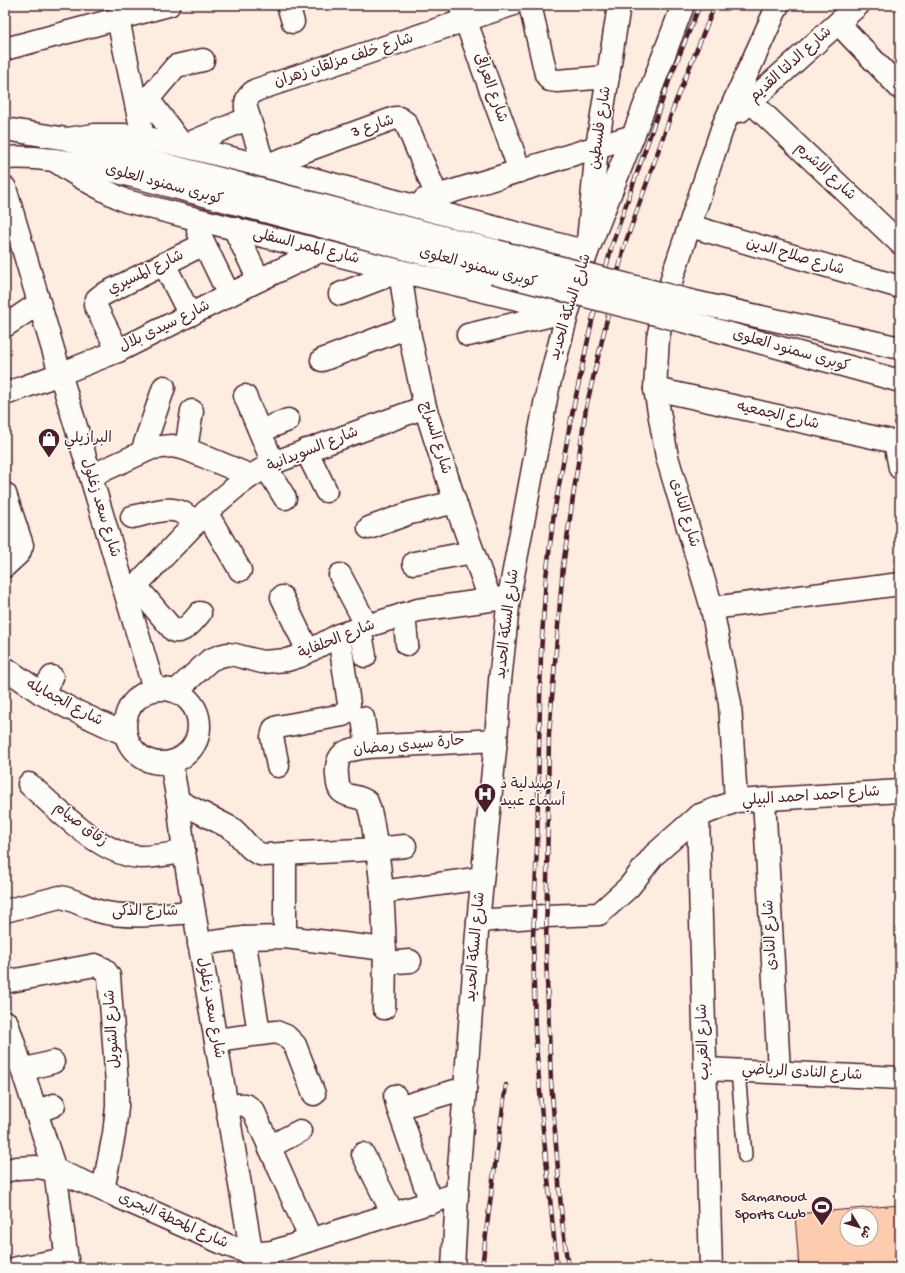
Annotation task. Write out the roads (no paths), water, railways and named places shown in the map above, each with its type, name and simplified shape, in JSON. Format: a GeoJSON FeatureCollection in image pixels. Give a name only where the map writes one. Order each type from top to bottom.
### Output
{"type":"FeatureCollection","features":[{"type":"Feature","properties":{"kind":"street"},"geometry":{"type":"LineString","coordinates":[[5,49],[169,5]]}},
{"type":"Feature","properties":{"kind":"street","name":"شارع خلف مزلقان زهران"},"geometry":{"type":"LineString","coordinates":[[264,166],[246,108],[246,101],[256,90],[462,13],[511,5]]}},
{"type":"Feature","properties":{"kind":"street"},"geometry":{"type":"LineString","coordinates":[[530,5],[546,74],[550,80],[557,81],[608,78]]}},
{"type":"Feature","properties":{"kind":"street","name":"شارع فلسطين"},"geometry":{"type":"LineString","coordinates":[[588,252],[597,147],[619,5]]}},
{"type":"Feature","properties":{"kind":"street","name":"شارع السكة الحديد"},"geometry":{"type":"LineString","coordinates":[[453,1268],[457,1194],[478,921],[496,740],[500,681],[500,598],[548,388],[568,311],[588,252],[683,5]]}},
{"type":"Feature","properties":{"kind":"street"},"geometry":{"type":"LineString","coordinates":[[690,226],[723,126],[778,5]]}},
{"type":"Feature","properties":{"kind":"street","name":"شارع الدلتا القديم"},"geometry":{"type":"LineString","coordinates":[[723,126],[858,5]]}},
{"type":"Feature","properties":{"kind":"street","name":"شارع العراقى"},"geometry":{"type":"LineString","coordinates":[[462,13],[520,170]]}},
{"type":"Feature","properties":{"kind":"street"},"geometry":{"type":"LineString","coordinates":[[118,19],[142,103],[143,137]]}},
{"type":"Feature","properties":{"kind":"street"},"geometry":{"type":"LineString","coordinates":[[838,23],[900,88]]}},
{"type":"Feature","properties":{"kind":"street"},"geometry":{"type":"LineString","coordinates":[[142,103],[176,66],[203,60]]}},
{"type":"Feature","properties":{"kind":"street","name":"شارع الاشرم"},"geometry":{"type":"LineString","coordinates":[[750,102],[900,243]]}},
{"type":"Feature","properties":{"kind":"street"},"geometry":{"type":"LineString","coordinates":[[142,103],[183,146]]}},
{"type":"Feature","properties":{"kind":"street"},"geometry":{"type":"LineString","coordinates":[[183,146],[249,118]]}},
{"type":"Feature","properties":{"kind":"street","name":"شارع 3"},"geometry":{"type":"LineString","coordinates":[[264,166],[395,118],[399,118],[406,123],[437,196]]}},
{"type":"Feature","properties":{"kind":"street"},"geometry":{"type":"LineString","coordinates":[[5,129],[66,139],[123,135],[143,137],[264,166],[588,252]]}},
{"type":"Feature","properties":{"kind":"street"},"geometry":{"type":"LineString","coordinates":[[407,205],[633,136]]}},
{"type":"Feature","properties":{"kind":"street","name":"كوبرى سمنود العلوى"},"geometry":{"type":"LineString","coordinates":[[66,139],[496,251],[900,381]]}},
{"type":"Feature","properties":{"kind":"street","name":"كوبرى سمنود العلوى"},"geometry":{"type":"LineString","coordinates":[[5,158],[22,157],[54,160],[102,168],[493,272],[688,312],[900,348]]}},
{"type":"Feature","properties":{"kind":"street","name":"شارع الممر السفلى"},"geometry":{"type":"LineString","coordinates":[[54,160],[77,176],[126,201],[400,271],[568,311]]}},
{"type":"Feature","properties":{"kind":"street","name":"شارع سعد زغلول"},"geometry":{"type":"LineString","coordinates":[[5,188],[91,476],[131,591],[154,689]]}},
{"type":"Feature","properties":{"kind":"street"},"geometry":{"type":"LineString","coordinates":[[192,218],[229,295]]}},
{"type":"Feature","properties":{"kind":"street","name":"شارع صلاح الدين"},"geometry":{"type":"LineString","coordinates":[[690,226],[900,287]]}},
{"type":"Feature","properties":{"kind":"street","name":"شارع النادى"},"geometry":{"type":"LineString","coordinates":[[690,226],[673,276],[658,337],[655,389],[667,457],[712,608],[730,704],[736,801]]}},
{"type":"Feature","properties":{"kind":"street"},"geometry":{"type":"LineString","coordinates":[[234,228],[259,280]]}},
{"type":"Feature","properties":{"kind":"street","name":"شارع المسيري"},"geometry":{"type":"LineString","coordinates":[[118,351],[96,305],[97,299],[102,295],[204,244]]}},
{"type":"Feature","properties":{"kind":"street","name":"شارع سيدى بلال"},"geometry":{"type":"LineString","coordinates":[[5,394],[118,351],[190,314],[322,250]]}},
{"type":"Feature","properties":{"kind":"street"},"geometry":{"type":"LineString","coordinates":[[164,264],[190,314]]}},
{"type":"Feature","properties":{"kind":"street"},"geometry":{"type":"LineString","coordinates":[[340,294],[400,271]]}},
{"type":"Feature","properties":{"kind":"street","name":"شارع السراج"},"geometry":{"type":"LineString","coordinates":[[400,271],[408,327],[425,407],[454,502],[473,552],[500,598]]}},
{"type":"Feature","properties":{"kind":"street"},"geometry":{"type":"LineString","coordinates":[[5,326],[39,304]]}},
{"type":"Feature","properties":{"kind":"street"},"geometry":{"type":"LineString","coordinates":[[468,335],[568,311]]}},
{"type":"Feature","properties":{"kind":"street"},"geometry":{"type":"LineString","coordinates":[[322,360],[408,327]]}},
{"type":"Feature","properties":{"kind":"street"},"geometry":{"type":"LineString","coordinates":[[142,452],[164,387]]}},
{"type":"Feature","properties":{"kind":"street","name":"شارع الجمعيه"},"geometry":{"type":"LineString","coordinates":[[655,389],[898,443]]}},
{"type":"Feature","properties":{"kind":"street"},"geometry":{"type":"LineString","coordinates":[[245,396],[260,431],[263,469],[285,498]]}},
{"type":"Feature","properties":{"kind":"street","name":"شارع السويدانية"},"geometry":{"type":"LineString","coordinates":[[131,591],[201,518],[263,469],[306,450],[425,407]]}},
{"type":"Feature","properties":{"kind":"street"},"geometry":{"type":"LineString","coordinates":[[186,449],[192,411]]}},
{"type":"Feature","properties":{"kind":"street"},"geometry":{"type":"LineString","coordinates":[[260,431],[288,420]]}},
{"type":"Feature","properties":{"kind":"street"},"geometry":{"type":"LineString","coordinates":[[898,443],[900,468]]}},
{"type":"Feature","properties":{"kind":"street"},"geometry":{"type":"LineString","coordinates":[[91,476],[152,448],[172,446],[263,469]]}},
{"type":"Feature","properties":{"kind":"street"},"geometry":{"type":"LineString","coordinates":[[306,450],[326,491]]}},
{"type":"Feature","properties":{"kind":"street"},"geometry":{"type":"LineString","coordinates":[[5,494],[22,544],[19,553],[5,566]]}},
{"type":"Feature","properties":{"kind":"street"},"geometry":{"type":"LineString","coordinates":[[369,528],[410,514],[454,502]]}},
{"type":"Feature","properties":{"kind":"street"},"geometry":{"type":"LineString","coordinates":[[132,517],[162,510],[175,510],[201,518],[240,570]]}},
{"type":"Feature","properties":{"kind":"street"},"geometry":{"type":"LineString","coordinates":[[414,563],[473,552]]}},
{"type":"Feature","properties":{"kind":"street"},"geometry":{"type":"LineString","coordinates":[[340,575],[364,627],[365,656]]}},
{"type":"Feature","properties":{"kind":"street"},"geometry":{"type":"LineString","coordinates":[[712,608],[900,584]]}},
{"type":"Feature","properties":{"kind":"street"},"geometry":{"type":"LineString","coordinates":[[131,591],[174,632],[184,630],[200,613]]}},
{"type":"Feature","properties":{"kind":"street"},"geometry":{"type":"LineString","coordinates":[[282,597],[308,651]]}},
{"type":"Feature","properties":{"kind":"street","name":"شارع الحلفاية"},"geometry":{"type":"LineString","coordinates":[[176,691],[210,660],[220,656],[228,654],[262,662],[287,660],[340,635],[404,614],[418,610],[500,598]]}},
{"type":"Feature","properties":{"kind":"street"},"geometry":{"type":"LineString","coordinates":[[404,614],[406,644]]}},
{"type":"Feature","properties":{"kind":"street"},"geometry":{"type":"LineString","coordinates":[[278,766],[264,739],[274,729],[343,715],[348,711],[349,704],[340,635]]}},
{"type":"Feature","properties":{"kind":"street","name":"شارع الجمايله"},"geometry":{"type":"LineString","coordinates":[[5,668],[47,685],[71,709],[125,734]]}},
{"type":"Feature","properties":{"kind":"street"},"geometry":{"type":"LineString","coordinates":[[154,689],[176,691],[186,697],[194,706],[198,717],[199,728],[196,740],[182,757],[171,762],[152,762],[135,752],[129,744],[125,734],[124,724],[126,714],[130,706],[145,692],[154,689]]}},
{"type":"Feature","properties":{"kind":"street"},"geometry":{"type":"LineString","coordinates":[[363,718],[367,747]]}},
{"type":"Feature","properties":{"kind":"street","name":"حارة سيدى رمضان"},"geometry":{"type":"LineString","coordinates":[[384,1008],[385,956],[382,892],[377,849],[367,802],[360,797],[341,791],[338,786],[336,766],[342,754],[348,750],[367,747],[496,740]]}},
{"type":"Feature","properties":{"kind":"street","name":"شارع سعد زغلول"},"geometry":{"type":"LineString","coordinates":[[171,762],[199,944],[228,1107],[253,1261]]}},
{"type":"Feature","properties":{"kind":"street","name":"زقاق صيام"},"geometry":{"type":"LineString","coordinates":[[29,784],[79,828],[117,852],[140,857],[184,852]]}},
{"type":"Feature","properties":{"kind":"street","name":"شارع احمد احمد البيلي"},"geometry":{"type":"LineString","coordinates":[[478,921],[599,914],[628,887],[654,854],[698,816],[736,801],[900,791]]}},
{"type":"Feature","properties":{"kind":"street","name":"شارع النادى"},"geometry":{"type":"LineString","coordinates":[[764,799],[779,1071]]}},
{"type":"Feature","properties":{"kind":"street"},"geometry":{"type":"LineString","coordinates":[[178,801],[232,828],[252,850],[258,854],[377,849],[405,846]]}},
{"type":"Feature","properties":{"kind":"street","name":"شارع الغريب"},"geometry":{"type":"LineString","coordinates":[[698,816],[711,1268]]}},
{"type":"Feature","properties":{"kind":"street"},"geometry":{"type":"LineString","coordinates":[[285,854],[285,937]]}},
{"type":"Feature","properties":{"kind":"street"},"geometry":{"type":"LineString","coordinates":[[382,892],[482,878]]}},
{"type":"Feature","properties":{"kind":"street","name":"شارع الذكى"},"geometry":{"type":"LineString","coordinates":[[5,911],[60,897],[69,898],[98,911],[122,915],[194,912]]}},
{"type":"Feature","properties":{"kind":"street"},"geometry":{"type":"LineString","coordinates":[[199,944],[244,938],[285,937],[410,961]]}},
{"type":"Feature","properties":{"kind":"street"},"geometry":{"type":"LineString","coordinates":[[244,938],[259,1033]]}},
{"type":"Feature","properties":{"kind":"street","name":"شارع الشويل"},"geometry":{"type":"LineString","coordinates":[[5,982],[94,965],[104,969],[109,976],[117,1084],[114,1134],[103,1190]]}},
{"type":"Feature","properties":{"kind":"street"},"geometry":{"type":"LineString","coordinates":[[7,1023],[22,1070],[45,1109],[55,1170],[67,1264],[17,1268]]}},
{"type":"Feature","properties":{"kind":"street"},"geometry":{"type":"LineString","coordinates":[[216,1040],[259,1033],[276,1032],[286,1036],[295,1045],[314,1094]]}},
{"type":"Feature","properties":{"kind":"street"},"geometry":{"type":"LineString","coordinates":[[22,1070],[53,1062]]}},
{"type":"Feature","properties":{"kind":"street","name":"شارع النادى الرياضي"},"geometry":{"type":"LineString","coordinates":[[705,1069],[779,1071],[900,1078]]}},
{"type":"Feature","properties":{"kind":"street"},"geometry":{"type":"LineString","coordinates":[[431,1203],[396,1102],[465,1088]]}},
{"type":"Feature","properties":{"kind":"street"},"geometry":{"type":"LineString","coordinates":[[228,1107],[244,1104],[249,1106],[254,1112],[311,1240]]}},
{"type":"Feature","properties":{"kind":"street"},"geometry":{"type":"LineString","coordinates":[[269,1147],[300,1131]]}},
{"type":"Feature","properties":{"kind":"street"},"geometry":{"type":"LineString","coordinates":[[364,1154],[393,1214]]}},
{"type":"Feature","properties":{"kind":"street","name":"شارع المحطة البحرى"},"geometry":{"type":"LineString","coordinates":[[5,1170],[36,1167],[55,1170],[227,1245],[253,1261],[272,1252],[457,1194]]}},
{"type":"Feature","properties":{"kind":"lane"},"geometry":{"type":"LineString","coordinates":[[738,1070],[745,1156]]}},
{"type":"Feature","properties":{"kind":"railway"},"geometry":{"type":"LineString","coordinates":[[557,1268],[535,1031],[533,938],[537,847],[541,653],[546,577],[554,513],[570,424],[592,321],[612,245],[670,78],[700,5]]}},
{"type":"Feature","properties":{"kind":"railway"},"geometry":{"type":"LineString","coordinates":[[568,1268],[562,1221],[551,1081],[546,955],[549,734],[563,566],[586,408],[624,247],[677,98],[715,5]]}},
{"type":"Feature","properties":{"kind":"railway"},"geometry":{"type":"LineString","coordinates":[[482,1268],[506,1085]]}},
{"type":"Feature","properties":{"kind":"place","name":"البرازيلي"},"geometry":{"type":"Point","coordinates":[49,458]}},
{"type":"Feature","properties":{"kind":"place","name":"صيدلية د / أسماء عبيد"},"geometry":{"type":"Point","coordinates":[485,814]}},
{"type":"Feature","properties":{"kind":"place","name":"Samanoud Sports CLub"},"geometry":{"type":"Point","coordinates":[822,1226]}}]}
